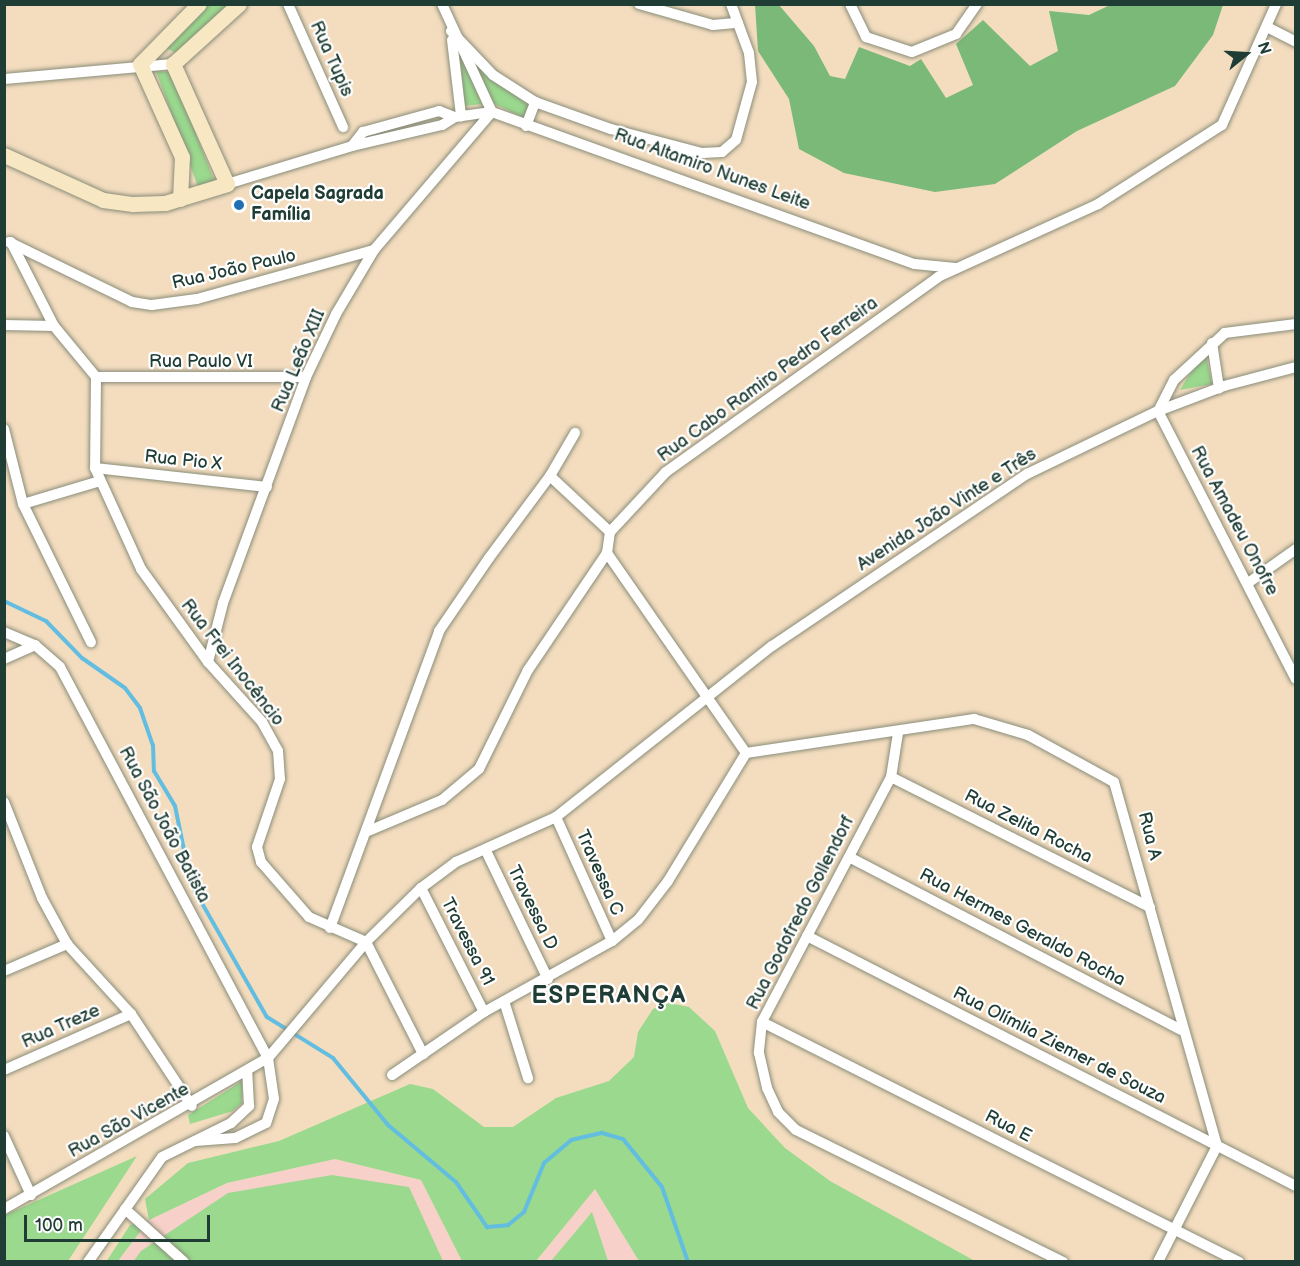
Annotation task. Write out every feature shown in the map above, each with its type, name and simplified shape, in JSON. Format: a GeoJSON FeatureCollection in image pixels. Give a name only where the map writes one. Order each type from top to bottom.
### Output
{"type":"FeatureCollection","features":[{"type":"Feature","properties":{"kind":"main road"},"geometry":{"type":"LineString","coordinates":[[180,199],[182,157],[140,64],[199,4]]}},
{"type":"Feature","properties":{"kind":"main road"},"geometry":{"type":"LineString","coordinates":[[227,184],[173,64],[239,4]]}},
{"type":"Feature","properties":{"kind":"main road","name":"Rua Altamiro Nunes Leite"},"geometry":{"type":"LineString","coordinates":[[4,155],[103,200],[133,204],[180,199],[227,184]]}},
{"type":"Feature","properties":{"kind":"street","name":"Rua Tupis"},"geometry":{"type":"LineString","coordinates":[[288,4],[343,128]]}},
{"type":"Feature","properties":{"kind":"street"},"geometry":{"type":"LineString","coordinates":[[442,4],[451,31],[492,112]]}},
{"type":"Feature","properties":{"kind":"street"},"geometry":{"type":"LineString","coordinates":[[639,4],[713,25],[738,23],[731,4]]}},
{"type":"Feature","properties":{"kind":"street"},"geometry":{"type":"LineString","coordinates":[[850,4],[866,37],[912,52],[956,34],[977,4]]}},
{"type":"Feature","properties":{"kind":"street","name":"Rua Cabo Ramiro Pedro Ferreira"},"geometry":{"type":"LineString","coordinates":[[610,532],[666,472],[956,268],[1098,204],[1222,125],[1268,27],[1276,4]]}},
{"type":"Feature","properties":{"kind":"street","name":"Rua Altamiro Nunes Leite"},"geometry":{"type":"LineString","coordinates":[[451,31],[493,75],[535,102],[702,153],[722,152],[736,140],[752,82],[738,23]]}},
{"type":"Feature","properties":{"kind":"street"},"geometry":{"type":"LineString","coordinates":[[1268,27],[1296,42]]}},
{"type":"Feature","properties":{"kind":"street"},"geometry":{"type":"LineString","coordinates":[[451,31],[458,116]]}},
{"type":"Feature","properties":{"kind":"street"},"geometry":{"type":"LineString","coordinates":[[4,80],[93,75],[140,64],[173,64]]}},
{"type":"Feature","properties":{"kind":"street"},"geometry":{"type":"LineString","coordinates":[[526,126],[535,102]]}},
{"type":"Feature","properties":{"kind":"street","name":"Rua Altamiro Nunes Leite"},"geometry":{"type":"LineString","coordinates":[[352,146],[363,132],[414,115],[439,111],[458,116],[492,112],[915,264],[956,268]]}},
{"type":"Feature","properties":{"kind":"street","name":"Rua Leão XIII"},"geometry":{"type":"LineString","coordinates":[[208,662],[306,377],[374,250],[492,112]]}},
{"type":"Feature","properties":{"kind":"street","name":"Rua Altamiro Nunes Leite"},"geometry":{"type":"LineString","coordinates":[[227,184],[352,146],[442,125],[458,116]]}},
{"type":"Feature","properties":{"kind":"street"},"geometry":{"type":"LineString","coordinates":[[8,242],[54,326],[96,377]]}},
{"type":"Feature","properties":{"kind":"street","name":"Rua João Paulo"},"geometry":{"type":"LineString","coordinates":[[8,242],[114,295],[152,305],[197,299],[374,250]]}},
{"type":"Feature","properties":{"kind":"street"},"geometry":{"type":"LineString","coordinates":[[1158,411],[1174,380],[1225,333],[1296,324]]}},
{"type":"Feature","properties":{"kind":"street"},"geometry":{"type":"LineString","coordinates":[[4,325],[54,326]]}},
{"type":"Feature","properties":{"kind":"street"},"geometry":{"type":"LineString","coordinates":[[1212,343],[1220,387]]}},
{"type":"Feature","properties":{"kind":"street","name":"Avenida João Vinte e Três"},"geometry":{"type":"LineString","coordinates":[[487,853],[556,817],[772,646],[1027,474],[1158,411],[1220,387],[1296,367]]}},
{"type":"Feature","properties":{"kind":"street","name":"Rua Paulo VI"},"geometry":{"type":"LineString","coordinates":[[96,377],[306,377]]}},
{"type":"Feature","properties":{"kind":"street","name":"Rua Frei Inocêncio"},"geometry":{"type":"LineString","coordinates":[[96,377],[95,468],[141,569],[208,662],[262,722],[278,751],[280,779],[257,847],[261,862],[309,917],[366,942]]}},
{"type":"Feature","properties":{"kind":"street","name":"Rua Amadeu Onofre"},"geometry":{"type":"LineString","coordinates":[[1158,411],[1296,679]]}},
{"type":"Feature","properties":{"kind":"street"},"geometry":{"type":"LineString","coordinates":[[4,429],[23,504],[91,642]]}},
{"type":"Feature","properties":{"kind":"street"},"geometry":{"type":"LineString","coordinates":[[330,928],[439,631],[550,476],[575,433]]}},
{"type":"Feature","properties":{"kind":"street","name":"Rua Pio X"},"geometry":{"type":"LineString","coordinates":[[95,468],[267,487]]}},
{"type":"Feature","properties":{"kind":"street"},"geometry":{"type":"LineString","coordinates":[[366,832],[442,800],[479,769],[528,670],[607,553],[610,532],[550,476]]}},
{"type":"Feature","properties":{"kind":"street"},"geometry":{"type":"LineString","coordinates":[[23,504],[100,481]]}},
{"type":"Feature","properties":{"kind":"street"},"geometry":{"type":"LineString","coordinates":[[1248,583],[1296,549]]}},
{"type":"Feature","properties":{"kind":"street"},"geometry":{"type":"LineString","coordinates":[[392,1075],[484,1012],[612,942],[652,904],[746,753],[607,553]]}},
{"type":"Feature","properties":{"kind":"street","name":"Rua São João Batista"},"geometry":{"type":"LineString","coordinates":[[4,632],[35,645],[60,667],[268,1058],[274,1098],[266,1123],[235,1138],[195,1141]]}},
{"type":"Feature","properties":{"kind":"street"},"geometry":{"type":"LineString","coordinates":[[4,659],[35,645]]}},
{"type":"Feature","properties":{"kind":"street","name":"Rua A"},"geometry":{"type":"LineString","coordinates":[[746,753],[898,733],[974,719],[993,722],[1101,771],[1114,782],[1123,802],[1181,1030],[1217,1146]]}},
{"type":"Feature","properties":{"kind":"street","name":"Rua Godofredo Gollendorf"},"geometry":{"type":"LineString","coordinates":[[898,733],[891,777],[762,1022],[759,1053],[767,1088],[778,1112],[795,1130],[1063,1262]]}},
{"type":"Feature","properties":{"kind":"street","name":"Rua Zelita Rocha"},"geometry":{"type":"LineString","coordinates":[[891,777],[1150,907]]}},
{"type":"Feature","properties":{"kind":"street"},"geometry":{"type":"LineString","coordinates":[[4,802],[42,898],[67,944],[131,1014],[192,1106]]}},
{"type":"Feature","properties":{"kind":"street","name":"Travessa C"},"geometry":{"type":"LineString","coordinates":[[556,817],[612,942]]}},
{"type":"Feature","properties":{"kind":"street","name":"Rua São Vicente"},"geometry":{"type":"LineString","coordinates":[[4,1209],[192,1106],[268,1058],[366,942],[421,888],[456,862],[487,853]]}},
{"type":"Feature","properties":{"kind":"street","name":"Travessa D"},"geometry":{"type":"LineString","coordinates":[[487,853],[548,979]]}},
{"type":"Feature","properties":{"kind":"street","name":"Rua Hermes Geraldo Rocha"},"geometry":{"type":"LineString","coordinates":[[849,856],[1181,1030]]}},
{"type":"Feature","properties":{"kind":"street","name":"Travessa 91"},"geometry":{"type":"LineString","coordinates":[[421,888],[484,1012]]}},
{"type":"Feature","properties":{"kind":"street","name":"Rua Olímlia Ziemer de Souza"},"geometry":{"type":"LineString","coordinates":[[807,936],[1296,1186]]}},
{"type":"Feature","properties":{"kind":"street"},"geometry":{"type":"LineString","coordinates":[[366,942],[423,1054]]}},
{"type":"Feature","properties":{"kind":"street"},"geometry":{"type":"LineString","coordinates":[[4,971],[67,944]]}},
{"type":"Feature","properties":{"kind":"street"},"geometry":{"type":"LineString","coordinates":[[504,1001],[528,1078]]}},
{"type":"Feature","properties":{"kind":"street","name":"Rua Treze"},"geometry":{"type":"LineString","coordinates":[[4,1070],[131,1014]]}},
{"type":"Feature","properties":{"kind":"street","name":"Rua E"},"geometry":{"type":"LineString","coordinates":[[762,1022],[1239,1262]]}},
{"type":"Feature","properties":{"kind":"street"},"geometry":{"type":"LineString","coordinates":[[88,1262],[162,1157],[231,1123],[249,1106],[247,1071]]}},
{"type":"Feature","properties":{"kind":"street"},"geometry":{"type":"LineString","coordinates":[[4,1136],[31,1195]]}},
{"type":"Feature","properties":{"kind":"street"},"geometry":{"type":"LineString","coordinates":[[1158,1262],[1217,1146]]}},
{"type":"Feature","properties":{"kind":"street"},"geometry":{"type":"LineString","coordinates":[[125,1209],[184,1262]]}},
{"type":"Feature","properties":{"kind":"shaded area"},"geometry":{"type":"Polygon","coordinates":[[[335,1159],[421,1180],[462,1261],[118,1262],[149,1220],[228,1183],[335,1159]]]}},
{"type":"Feature","properties":{"kind":"shaded area"},"geometry":{"type":"Polygon","coordinates":[[[595,1189],[639,1261],[536,1262],[595,1189]]]}},
{"type":"Feature","properties":{"kind":"green space"},"geometry":{"type":"Polygon","coordinates":[[[205,5],[229,5],[176,53],[162,46],[205,5]]]}},
{"type":"Feature","properties":{"kind":"green space"},"geometry":{"type":"Polygon","coordinates":[[[755,5],[779,5],[814,46],[830,76],[845,79],[859,47],[910,66],[921,59],[946,98],[973,85],[956,44],[983,20],[1030,66],[1058,51],[1049,11],[1089,15],[1110,5],[1223,5],[1213,35],[1175,86],[1077,131],[995,184],[935,192],[844,173],[799,149],[789,99],[758,51],[755,5]]]}},
{"type":"Feature","properties":{"kind":"green space"},"geometry":{"type":"Polygon","coordinates":[[[465,50],[530,104],[524,118],[486,100],[465,50]]]}},
{"type":"Feature","properties":{"kind":"green space"},"geometry":{"type":"Polygon","coordinates":[[[460,52],[482,104],[464,106],[460,52]]]}},
{"type":"Feature","properties":{"kind":"green space"},"geometry":{"type":"Polygon","coordinates":[[[156,71],[172,72],[215,183],[198,187],[156,71]]]}},
{"type":"Feature","properties":{"kind":"green space"},"geometry":{"type":"Polygon","coordinates":[[[1206,355],[1212,384],[1180,390],[1189,375],[1206,355]]]}},
{"type":"Feature","properties":{"kind":"green space"},"geometry":{"type":"Polygon","coordinates":[[[669,1003],[689,1007],[715,1031],[748,1108],[785,1148],[830,1181],[975,1261],[639,1261],[595,1189],[536,1261],[462,1261],[421,1180],[335,1159],[227,1183],[149,1220],[145,1199],[188,1163],[279,1141],[410,1084],[433,1089],[484,1127],[513,1127],[556,1098],[609,1081],[634,1057],[638,1032],[653,1009],[669,1003]]]}},
{"type":"Feature","properties":{"kind":"green space"},"geometry":{"type":"Polygon","coordinates":[[[242,1081],[242,1103],[233,1111],[190,1124],[188,1115],[242,1081]]]}},
{"type":"Feature","properties":{"kind":"green space"},"geometry":{"type":"Polygon","coordinates":[[[137,1156],[68,1261],[5,1261],[5,1215],[137,1156]]]}},
{"type":"Feature","properties":{"kind":"green space"},"geometry":{"type":"Polygon","coordinates":[[[332,1175],[409,1187],[443,1261],[133,1262],[141,1251],[228,1193],[332,1175]]]}},
{"type":"Feature","properties":{"kind":"green space"},"geometry":{"type":"Polygon","coordinates":[[[592,1212],[608,1261],[551,1261],[592,1212]]]}},
{"type":"Feature","properties":{"kind":"green space"},"geometry":{"type":"Polygon","coordinates":[[[149,1220],[118,1261],[106,1262],[130,1225],[149,1220]]]}},
{"type":"Feature","properties":{"kind":"waterway"},"geometry":{"type":"LineString","coordinates":[[4,601],[46,621],[82,658],[125,688],[140,708],[153,745],[154,771],[175,806],[191,884],[267,1017],[333,1058],[388,1125],[456,1182],[487,1227],[508,1225],[524,1212],[544,1163],[571,1140],[602,1133],[623,1139],[662,1187],[688,1262]]}},
{"type":"Feature","properties":{"kind":"place","name":"Capela Sagrada Família"},"geometry":{"type":"Point","coordinates":[239,205]}},
{"type":"Feature","properties":{"kind":"district","name":"ESPERANÇA"},"geometry":{"type":"Point","coordinates":[609,996]}}]}
